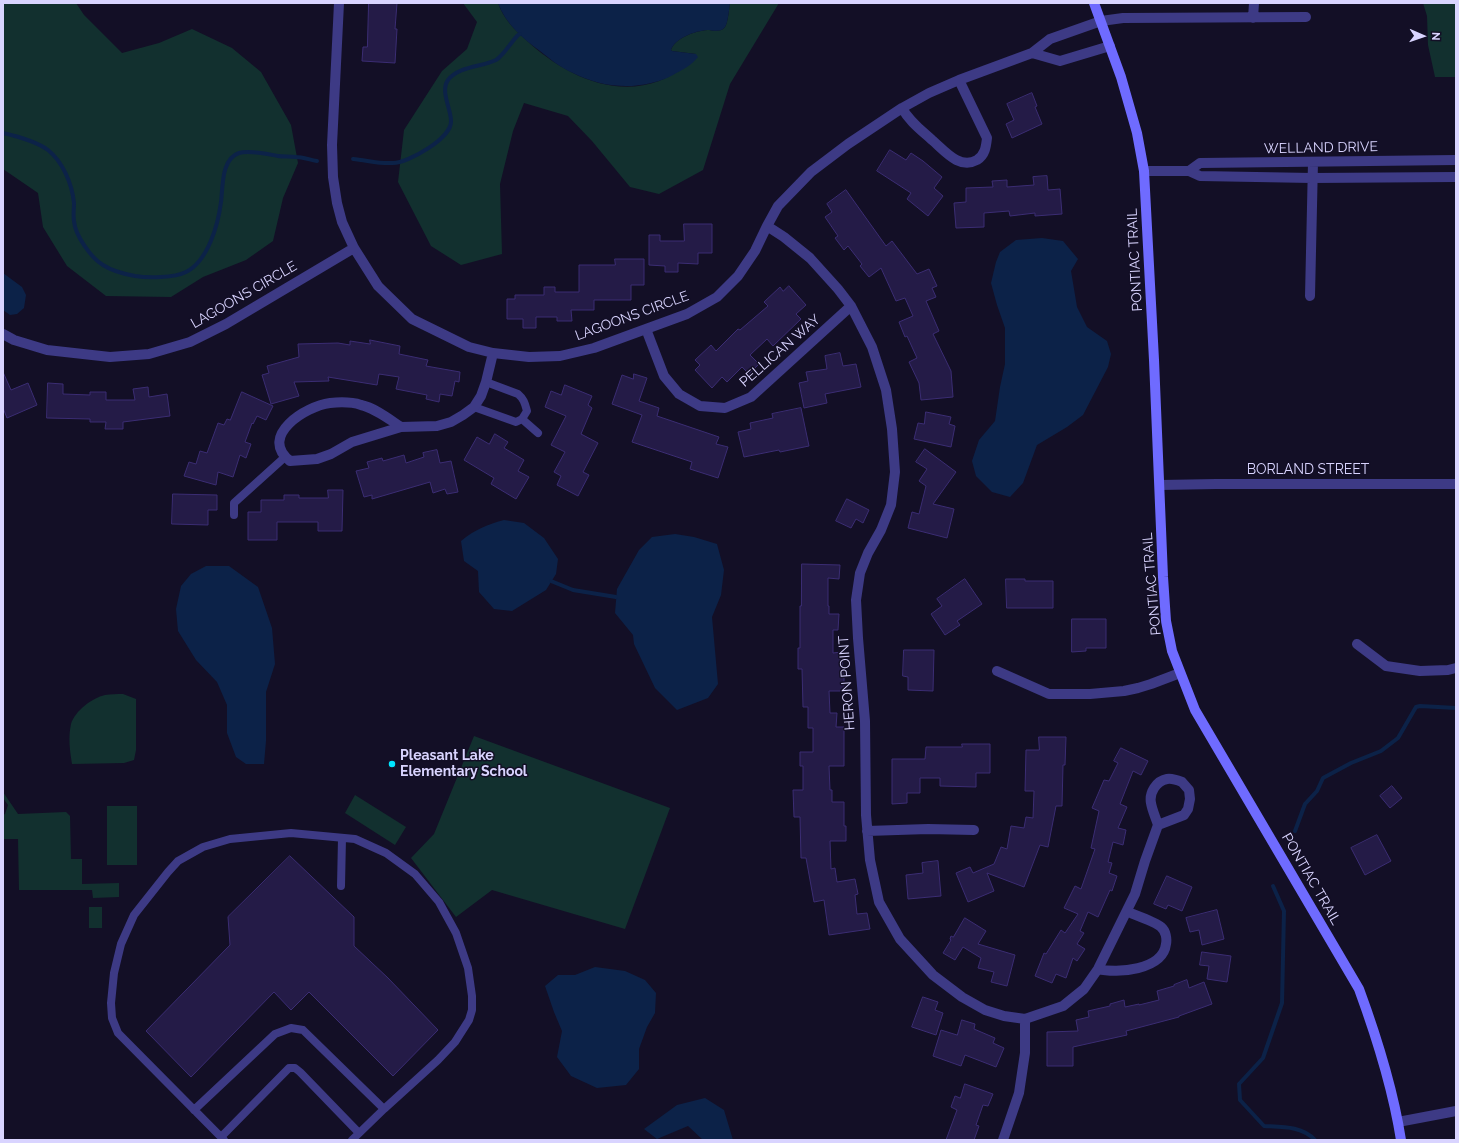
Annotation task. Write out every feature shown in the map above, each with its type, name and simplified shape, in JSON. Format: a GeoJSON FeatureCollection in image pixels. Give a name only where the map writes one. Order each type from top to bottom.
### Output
{"type":"FeatureCollection","features":[{"type":"Feature","properties":{"kind":"main road","name":"PONTIAC TRAIL"},"geometry":{"type":"LineString","coordinates":[[1094,3],[1129,104],[1144,171],[1160,485],[1163,577],[1166,622],[1172,651],[1194,710],[1359,990],[1375,1033],[1398,1122],[1401,1140]]}},
{"type":"Feature","properties":{"kind":"street","name":"LAGOONS CIRCLE"},"geometry":{"type":"LineString","coordinates":[[339,3],[332,145],[333,177],[342,222],[354,248],[378,286],[412,319],[468,347],[493,353],[529,357],[560,356],[594,348],[687,314],[717,296],[738,276],[755,251],[778,206],[811,172],[848,144],[902,108],[929,93],[958,80],[1032,53],[1050,39],[1101,21],[1123,18],[1306,17]]}},
{"type":"Feature","properties":{"kind":"street"},"geometry":{"type":"LineString","coordinates":[[1253,18],[1254,3]]}},
{"type":"Feature","properties":{"kind":"street"},"geometry":{"type":"LineString","coordinates":[[1032,53],[1060,61],[1110,46]]}},
{"type":"Feature","properties":{"kind":"street"},"geometry":{"type":"LineString","coordinates":[[902,108],[906,117],[947,153],[962,163],[971,163],[982,156],[986,148],[987,138],[958,80]]}},
{"type":"Feature","properties":{"kind":"street","name":"WELLAND DRIVE"},"geometry":{"type":"LineString","coordinates":[[1189,171],[1200,163],[1456,160]]}},
{"type":"Feature","properties":{"kind":"street"},"geometry":{"type":"LineString","coordinates":[[1310,296],[1313,162]]}},
{"type":"Feature","properties":{"kind":"street","name":"WELLAND DRIVE"},"geometry":{"type":"LineString","coordinates":[[1144,171],[1189,171],[1200,176],[1312,178],[1456,177]]}},
{"type":"Feature","properties":{"kind":"street","name":"HERON POINT"},"geometry":{"type":"LineString","coordinates":[[767,226],[784,237],[810,258],[851,306],[872,347],[886,390],[892,429],[895,472],[891,505],[881,530],[868,553],[860,573],[856,600],[865,721],[867,831],[870,860],[879,902],[900,939],[933,975],[962,997],[985,1010],[1004,1016],[1025,1019],[1063,1006],[1084,989],[1098,969],[1128,912],[1136,894],[1145,861],[1158,825]]}},
{"type":"Feature","properties":{"kind":"street","name":"LAGOONS CIRCLE"},"geometry":{"type":"LineString","coordinates":[[3,334],[14,340],[46,350],[110,357],[149,354],[190,342],[226,324],[354,248]]}},
{"type":"Feature","properties":{"kind":"street","name":"PELLICAN WAY"},"geometry":{"type":"LineString","coordinates":[[646,329],[664,376],[679,394],[700,406],[725,408],[751,397],[851,306]]}},
{"type":"Feature","properties":{"kind":"street"},"geometry":{"type":"LineString","coordinates":[[401,427],[362,405],[330,403],[311,409],[289,422],[282,430],[280,451],[290,461],[317,459],[331,454],[352,442],[401,427],[436,426],[451,422],[463,416],[474,407],[481,396],[493,353]]}},
{"type":"Feature","properties":{"kind":"street","name":"BORLAND STREET"},"geometry":{"type":"LineString","coordinates":[[1160,485],[1456,484]]}},
{"type":"Feature","properties":{"kind":"street"},"geometry":{"type":"LineString","coordinates":[[1357,644],[1386,666],[1420,671],[1448,670],[1456,668]]}},
{"type":"Feature","properties":{"kind":"street"},"geometry":{"type":"LineString","coordinates":[[997,671],[1049,694],[1090,694],[1124,691],[1152,684],[1180,673]]}},
{"type":"Feature","properties":{"kind":"street"},"geometry":{"type":"LineString","coordinates":[[1167,779],[1174,779],[1182,782],[1189,790],[1190,799],[1188,809],[1184,815],[1158,825],[1151,803],[1151,794],[1154,788],[1161,781],[1167,779]]}},
{"type":"Feature","properties":{"kind":"street"},"geometry":{"type":"LineString","coordinates":[[867,831],[928,829],[974,830]]}},
{"type":"Feature","properties":{"kind":"street"},"geometry":{"type":"LineString","coordinates":[[1098,969],[1107,971],[1128,970],[1148,965],[1162,956],[1166,950],[1166,934],[1161,927],[1128,912]]}},
{"type":"Feature","properties":{"kind":"street"},"geometry":{"type":"LineString","coordinates":[[1003,1140],[1019,1093],[1024,1054],[1025,1019]]}},
{"type":"Feature","properties":{"kind":"street"},"geometry":{"type":"LineString","coordinates":[[1398,1122],[1456,1111]]}},
{"type":"Feature","properties":{"kind":"lane"},"geometry":{"type":"LineString","coordinates":[[474,407],[516,422],[522,419],[527,411],[525,402],[518,394],[486,382]]}},
{"type":"Feature","properties":{"kind":"lane"},"geometry":{"type":"LineString","coordinates":[[522,419],[538,434]]}},
{"type":"Feature","properties":{"kind":"lane"},"geometry":{"type":"LineString","coordinates":[[234,515],[234,502],[285,457]]}},
{"type":"Feature","properties":{"kind":"lane"},"geometry":{"type":"LineString","coordinates":[[352,1140],[438,1060],[455,1042],[470,1020],[472,996],[468,968],[456,933],[438,902],[416,874],[386,853],[355,839],[291,833],[230,839],[203,847],[178,861],[134,915],[122,944],[114,973],[111,1003],[112,1018],[118,1032],[223,1139],[289,1068],[295,1068],[300,1072],[359,1133]]}},
{"type":"Feature","properties":{"kind":"lane"},"geometry":{"type":"LineString","coordinates":[[341,886],[342,838]]}},
{"type":"Feature","properties":{"kind":"lane"},"geometry":{"type":"LineString","coordinates":[[194,1110],[275,1034],[291,1028],[303,1030],[384,1109]]}},
{"type":"Feature","properties":{"kind":"green space"},"geometry":{"type":"Polygon","coordinates":[[[3,3],[76,3],[84,15],[122,53],[159,43],[192,29],[232,48],[261,72],[291,125],[298,163],[283,198],[273,241],[246,260],[203,277],[171,297],[106,296],[67,266],[43,227],[38,193],[3,169],[3,3]]]}},
{"type":"Feature","properties":{"kind":"green space"},"geometry":{"type":"Polygon","coordinates":[[[463,3],[498,3],[503,14],[513,27],[539,51],[554,62],[570,72],[587,79],[623,87],[641,86],[659,81],[679,69],[696,54],[672,51],[673,46],[681,39],[691,34],[707,30],[719,31],[723,29],[727,22],[730,3],[779,3],[730,84],[703,170],[659,194],[630,187],[592,141],[568,116],[524,103],[513,131],[500,184],[502,254],[461,265],[431,246],[398,182],[404,130],[442,71],[467,49],[477,22],[463,3]]]}},
{"type":"Feature","properties":{"kind":"green space"},"geometry":{"type":"Polygon","coordinates":[[[1423,3],[1456,3],[1456,77],[1435,77],[1428,45],[1427,16],[1423,3]]]}},
{"type":"Feature","properties":{"kind":"green space"},"geometry":{"type":"Polygon","coordinates":[[[123,694],[136,699],[136,750],[134,760],[124,763],[72,764],[70,734],[71,724],[76,714],[95,699],[107,695],[123,694]]]}},
{"type":"Feature","properties":{"kind":"green space"},"geometry":{"type":"Polygon","coordinates":[[[474,736],[670,808],[625,929],[492,890],[456,917],[411,858],[434,834],[474,736]]]}},
{"type":"Feature","properties":{"kind":"green space"},"geometry":{"type":"Polygon","coordinates":[[[3,792],[18,814],[66,812],[70,816],[71,859],[82,859],[82,884],[119,883],[119,897],[93,898],[92,890],[19,890],[18,839],[4,839],[3,815],[5,814],[8,805],[3,798],[3,792]]]}},
{"type":"Feature","properties":{"kind":"green space"},"geometry":{"type":"Polygon","coordinates":[[[355,795],[406,827],[395,845],[345,813],[355,795]]]}},
{"type":"Feature","properties":{"kind":"green space"},"geometry":{"type":"Polygon","coordinates":[[[107,806],[137,806],[137,865],[107,865],[107,806]]]}},
{"type":"Feature","properties":{"kind":"green space"},"geometry":{"type":"Polygon","coordinates":[[[89,907],[102,907],[102,928],[89,928],[89,907]]]}},
{"type":"Feature","properties":{"kind":"water"},"geometry":{"type":"Polygon","coordinates":[[[498,3],[730,3],[727,22],[723,29],[719,31],[707,30],[691,34],[681,39],[673,46],[672,51],[696,54],[698,57],[690,65],[673,75],[649,84],[623,86],[597,82],[560,66],[515,30],[505,17],[498,3]]]}},
{"type":"Feature","properties":{"kind":"water"},"geometry":{"type":"Polygon","coordinates":[[[1042,238],[1063,241],[1078,259],[1071,271],[1077,307],[1087,327],[1107,341],[1111,354],[1108,367],[1083,415],[1067,427],[1037,445],[1023,483],[1010,497],[992,492],[976,476],[972,461],[979,440],[995,421],[1005,364],[1005,328],[991,283],[1000,252],[1016,240],[1042,238]]]}},
{"type":"Feature","properties":{"kind":"water"},"geometry":{"type":"Polygon","coordinates":[[[3,273],[22,287],[26,295],[24,308],[17,314],[10,315],[3,310],[3,273]]]}},
{"type":"Feature","properties":{"kind":"water"},"geometry":{"type":"Polygon","coordinates":[[[504,520],[524,523],[544,538],[558,559],[556,574],[546,590],[512,611],[494,609],[479,592],[478,571],[464,561],[461,541],[481,528],[504,520]]]}},
{"type":"Feature","properties":{"kind":"water"},"geometry":{"type":"Polygon","coordinates":[[[675,534],[694,537],[717,544],[724,570],[721,595],[712,617],[718,684],[708,698],[677,710],[655,688],[634,644],[633,635],[615,613],[617,589],[639,550],[652,537],[675,534]]]}},
{"type":"Feature","properties":{"kind":"water"},"geometry":{"type":"Polygon","coordinates":[[[206,566],[229,566],[258,587],[272,628],[275,664],[266,692],[266,741],[264,764],[246,764],[236,757],[227,733],[227,705],[217,682],[196,660],[178,631],[176,609],[181,586],[191,574],[206,566]]]}},
{"type":"Feature","properties":{"kind":"water"},"geometry":{"type":"Polygon","coordinates":[[[595,967],[625,971],[645,980],[656,993],[655,1013],[647,1027],[639,1049],[639,1069],[626,1085],[597,1088],[571,1076],[557,1057],[562,1031],[545,986],[558,975],[575,975],[595,967]]]}},
{"type":"Feature","properties":{"kind":"water"},"geometry":{"type":"Polygon","coordinates":[[[705,1098],[724,1110],[733,1140],[703,1140],[688,1126],[657,1139],[644,1129],[677,1105],[705,1098]]]}},
{"type":"Feature","properties":{"kind":"building"},"geometry":{"type":"Polygon","coordinates":[[[369,3],[397,3],[395,63],[362,61],[363,47],[367,47],[369,3]]]}},
{"type":"Feature","properties":{"kind":"building"},"geometry":{"type":"Polygon","coordinates":[[[1032,93],[1037,106],[1035,107],[1042,124],[1012,138],[1006,124],[1014,120],[1007,104],[1032,93]]]}},
{"type":"Feature","properties":{"kind":"building"},"geometry":{"type":"Polygon","coordinates":[[[890,150],[906,160],[911,153],[942,177],[934,188],[943,196],[928,216],[907,199],[911,193],[877,171],[890,150]]]}},
{"type":"Feature","properties":{"kind":"building"},"geometry":{"type":"Polygon","coordinates":[[[1047,176],[1048,190],[1060,189],[1062,214],[1035,216],[1035,213],[1010,216],[1009,211],[984,213],[984,227],[956,228],[954,203],[966,202],[966,188],[993,187],[992,181],[1007,180],[1007,187],[1034,185],[1033,177],[1047,176]]]}},
{"type":"Feature","properties":{"kind":"building"},"geometry":{"type":"Polygon","coordinates":[[[846,190],[886,246],[892,241],[917,274],[929,269],[937,286],[932,288],[936,297],[926,301],[939,331],[933,334],[951,371],[953,397],[921,400],[919,383],[909,362],[917,358],[907,336],[905,337],[899,322],[913,316],[905,298],[896,301],[881,268],[869,277],[860,266],[862,264],[848,246],[844,250],[835,238],[838,236],[825,217],[832,212],[827,204],[846,190]]]}},
{"type":"Feature","properties":{"kind":"building"},"geometry":{"type":"Polygon","coordinates":[[[684,224],[712,224],[712,253],[698,253],[698,264],[678,263],[678,272],[665,272],[665,266],[649,265],[649,235],[660,235],[660,241],[684,241],[684,224]]]}},
{"type":"Feature","properties":{"kind":"building"},"geometry":{"type":"Polygon","coordinates":[[[615,259],[644,259],[644,285],[631,285],[631,300],[594,300],[594,310],[571,310],[572,321],[557,321],[557,317],[536,317],[536,328],[523,328],[523,319],[507,319],[507,299],[515,299],[515,295],[544,295],[544,287],[555,287],[555,292],[579,292],[579,265],[615,265],[615,259]]]}},
{"type":"Feature","properties":{"kind":"building"},"geometry":{"type":"Polygon","coordinates":[[[789,286],[806,305],[796,314],[801,319],[773,346],[767,339],[750,355],[759,364],[749,374],[742,367],[727,382],[722,377],[712,388],[695,370],[700,365],[695,360],[711,345],[716,351],[738,329],[740,330],[768,306],[764,302],[780,287],[783,291],[789,286]]]}},
{"type":"Feature","properties":{"kind":"building"},"geometry":{"type":"Polygon","coordinates":[[[370,340],[400,346],[399,354],[428,360],[426,366],[460,372],[459,382],[455,381],[452,396],[440,394],[439,402],[426,399],[427,395],[396,389],[399,377],[379,374],[377,385],[328,377],[329,381],[294,382],[299,396],[271,404],[262,375],[269,373],[267,366],[299,357],[298,344],[338,343],[350,345],[350,341],[370,344],[370,340]]]}},
{"type":"Feature","properties":{"kind":"building"},"geometry":{"type":"Polygon","coordinates":[[[840,353],[843,366],[856,364],[861,387],[825,394],[827,403],[804,408],[799,383],[808,381],[806,372],[827,369],[825,356],[840,353]]]}},
{"type":"Feature","properties":{"kind":"building"},"geometry":{"type":"Polygon","coordinates":[[[3,372],[11,390],[28,383],[37,405],[7,418],[3,408],[3,372]]]}},
{"type":"Feature","properties":{"kind":"building"},"geometry":{"type":"Polygon","coordinates":[[[634,374],[647,378],[639,401],[659,408],[657,416],[719,437],[716,444],[728,447],[718,478],[690,469],[692,462],[632,442],[642,415],[612,404],[622,375],[633,379],[634,374]]]}},
{"type":"Feature","properties":{"kind":"building"},"geometry":{"type":"Polygon","coordinates":[[[48,383],[63,384],[63,394],[90,395],[90,392],[106,392],[106,400],[135,400],[133,389],[148,387],[149,397],[167,394],[170,416],[123,422],[123,429],[105,429],[106,422],[90,422],[90,419],[47,418],[48,383]]]}},
{"type":"Feature","properties":{"kind":"building"},"geometry":{"type":"Polygon","coordinates":[[[565,385],[592,396],[588,405],[592,408],[581,434],[598,443],[583,472],[589,475],[578,496],[557,485],[561,476],[554,472],[565,452],[551,445],[566,416],[545,407],[551,391],[561,395],[565,385]]]}},
{"type":"Feature","properties":{"kind":"building"},"geometry":{"type":"Polygon","coordinates":[[[242,392],[273,406],[266,420],[257,416],[253,424],[252,423],[245,442],[251,444],[246,458],[240,455],[233,477],[218,472],[216,485],[184,476],[189,462],[196,464],[200,451],[207,453],[218,423],[224,425],[227,419],[230,420],[242,392]]]}},
{"type":"Feature","properties":{"kind":"building"},"geometry":{"type":"Polygon","coordinates":[[[801,408],[809,446],[744,457],[738,432],[751,429],[750,423],[773,418],[772,414],[801,408]]]}},
{"type":"Feature","properties":{"kind":"building"},"geometry":{"type":"Polygon","coordinates":[[[926,412],[951,417],[949,424],[955,426],[951,447],[914,439],[918,423],[924,424],[926,412]]]}},
{"type":"Feature","properties":{"kind":"building"},"geometry":{"type":"Polygon","coordinates":[[[495,434],[508,442],[504,448],[524,460],[518,471],[529,477],[516,499],[491,484],[494,478],[464,460],[477,437],[489,444],[495,434]]]}},
{"type":"Feature","properties":{"kind":"building"},"geometry":{"type":"Polygon","coordinates":[[[925,449],[956,472],[933,504],[954,509],[947,538],[908,528],[912,512],[919,514],[926,486],[919,481],[927,469],[916,462],[925,449]]]}},
{"type":"Feature","properties":{"kind":"building"},"geometry":{"type":"Polygon","coordinates":[[[437,450],[440,463],[451,461],[458,492],[447,494],[445,489],[433,493],[430,482],[372,499],[372,495],[364,497],[356,471],[369,468],[367,462],[382,458],[383,461],[404,455],[406,463],[424,457],[423,453],[437,450]]]}},
{"type":"Feature","properties":{"kind":"building"},"geometry":{"type":"Polygon","coordinates":[[[328,490],[343,490],[342,531],[318,531],[318,522],[277,522],[277,540],[248,540],[248,512],[261,512],[261,500],[284,500],[284,495],[299,495],[299,498],[328,498],[328,490]]]}},
{"type":"Feature","properties":{"kind":"building"},"geometry":{"type":"Polygon","coordinates":[[[173,494],[217,495],[217,510],[208,510],[208,525],[172,524],[173,494]]]}},
{"type":"Feature","properties":{"kind":"building"},"geometry":{"type":"Polygon","coordinates":[[[847,499],[869,510],[863,523],[856,519],[851,528],[836,521],[847,499]]]}},
{"type":"Feature","properties":{"kind":"building"},"geometry":{"type":"Polygon","coordinates":[[[802,564],[840,565],[839,579],[828,578],[828,606],[829,614],[839,614],[838,630],[833,630],[833,653],[842,652],[844,691],[829,691],[830,713],[837,713],[836,727],[844,727],[844,766],[829,766],[832,802],[844,802],[844,826],[846,826],[846,841],[830,841],[831,869],[835,868],[837,882],[855,879],[858,894],[855,895],[857,914],[867,913],[870,929],[829,935],[824,900],[814,902],[806,858],[801,858],[800,817],[794,817],[793,790],[803,790],[803,766],[800,766],[800,752],[813,752],[813,728],[808,728],[808,707],[803,707],[802,669],[798,669],[802,564]]]}},
{"type":"Feature","properties":{"kind":"building"},"geometry":{"type":"Polygon","coordinates":[[[965,579],[982,604],[957,621],[960,625],[945,635],[931,614],[942,606],[937,599],[965,579]]]}},
{"type":"Feature","properties":{"kind":"building"},"geometry":{"type":"Polygon","coordinates":[[[1006,579],[1053,581],[1053,608],[1007,608],[1006,579]]]}},
{"type":"Feature","properties":{"kind":"building"},"geometry":{"type":"Polygon","coordinates":[[[1072,619],[1106,619],[1106,648],[1086,648],[1086,651],[1072,652],[1072,619]]]}},
{"type":"Feature","properties":{"kind":"building"},"geometry":{"type":"Polygon","coordinates":[[[904,650],[934,650],[933,691],[908,690],[908,677],[903,676],[904,650]]]}},
{"type":"Feature","properties":{"kind":"building"},"geometry":{"type":"Polygon","coordinates":[[[1039,737],[1066,737],[1065,765],[1063,765],[1062,806],[1056,806],[1048,847],[1040,845],[1024,887],[987,873],[994,891],[968,902],[956,873],[970,867],[973,873],[994,864],[1001,847],[1007,849],[1011,826],[1024,828],[1026,817],[1033,818],[1034,791],[1025,791],[1026,750],[1039,750],[1039,737]]]}},
{"type":"Feature","properties":{"kind":"building"},"geometry":{"type":"Polygon","coordinates":[[[962,744],[990,744],[990,773],[976,773],[976,787],[940,786],[940,778],[920,778],[920,793],[907,793],[907,803],[892,804],[892,759],[925,759],[926,747],[962,747],[962,744]]]}},
{"type":"Feature","properties":{"kind":"building"},"geometry":{"type":"Polygon","coordinates":[[[1121,748],[1148,761],[1141,775],[1133,771],[1120,804],[1127,807],[1118,828],[1126,830],[1123,845],[1113,842],[1108,862],[1112,863],[1109,873],[1117,876],[1112,891],[1110,890],[1098,917],[1088,912],[1080,931],[1084,933],[1077,944],[1085,949],[1077,961],[1073,958],[1066,978],[1056,974],[1052,983],[1035,976],[1044,953],[1046,954],[1061,930],[1065,933],[1078,914],[1064,908],[1075,886],[1081,889],[1095,849],[1091,848],[1099,811],[1092,808],[1104,780],[1109,781],[1118,763],[1114,761],[1121,748]]]}},
{"type":"Feature","properties":{"kind":"building"},"geometry":{"type":"Polygon","coordinates":[[[1392,786],[1402,798],[1390,808],[1380,796],[1392,786]]]}},
{"type":"Feature","properties":{"kind":"building"},"geometry":{"type":"Polygon","coordinates":[[[1377,835],[1391,861],[1365,875],[1351,848],[1377,835]]]}},
{"type":"Feature","properties":{"kind":"building"},"geometry":{"type":"Polygon","coordinates":[[[290,856],[354,917],[354,946],[388,978],[438,1030],[393,1076],[309,992],[291,1010],[274,992],[191,1077],[146,1031],[230,945],[228,917],[290,856]]]}},
{"type":"Feature","properties":{"kind":"building"},"geometry":{"type":"Polygon","coordinates":[[[938,861],[941,896],[908,899],[906,875],[923,873],[922,863],[938,861]]]}},
{"type":"Feature","properties":{"kind":"building"},"geometry":{"type":"Polygon","coordinates":[[[1167,876],[1192,887],[1182,911],[1168,905],[1166,909],[1154,904],[1167,876]]]}},
{"type":"Feature","properties":{"kind":"building"},"geometry":{"type":"Polygon","coordinates":[[[1217,910],[1224,939],[1202,945],[1199,930],[1190,932],[1186,918],[1217,910]]]}},
{"type":"Feature","properties":{"kind":"building"},"geometry":{"type":"Polygon","coordinates":[[[965,918],[986,931],[978,944],[1015,955],[1007,986],[991,982],[994,972],[978,968],[981,958],[963,947],[955,960],[943,953],[951,940],[951,936],[953,937],[965,918]]]}},
{"type":"Feature","properties":{"kind":"building"},"geometry":{"type":"Polygon","coordinates":[[[1202,952],[1231,956],[1227,982],[1207,979],[1209,966],[1200,965],[1202,952]]]}},
{"type":"Feature","properties":{"kind":"building"},"geometry":{"type":"Polygon","coordinates":[[[1187,980],[1189,988],[1204,982],[1212,1004],[1179,1017],[1126,1031],[1127,1035],[1073,1047],[1073,1066],[1047,1066],[1047,1032],[1078,1031],[1076,1020],[1089,1017],[1088,1011],[1110,1006],[1110,1004],[1124,1000],[1125,1007],[1159,1000],[1157,991],[1187,980]]]}},
{"type":"Feature","properties":{"kind":"building"},"geometry":{"type":"Polygon","coordinates":[[[923,997],[938,1002],[935,1010],[943,1013],[936,1035],[912,1027],[923,997]]]}},
{"type":"Feature","properties":{"kind":"building"},"geometry":{"type":"Polygon","coordinates":[[[962,1020],[975,1024],[974,1029],[995,1038],[993,1043],[1004,1048],[996,1067],[965,1055],[961,1066],[933,1056],[941,1030],[957,1035],[962,1020]]]}},
{"type":"Feature","properties":{"kind":"building"},"geometry":{"type":"Polygon","coordinates":[[[965,1084],[993,1094],[988,1106],[983,1105],[976,1125],[979,1126],[974,1140],[946,1140],[957,1110],[951,1107],[955,1096],[960,1098],[965,1084]]]}},
{"type":"Feature","properties":{"kind":"waterway"},"geometry":{"type":"LineString","coordinates":[[353,159],[383,163],[400,162],[409,159],[437,142],[449,128],[451,121],[445,95],[448,80],[453,75],[464,69],[496,60],[520,34]]}},
{"type":"Feature","properties":{"kind":"waterway"},"geometry":{"type":"LineString","coordinates":[[3,133],[38,144],[53,155],[62,167],[69,181],[74,203],[75,227],[84,246],[98,262],[114,271],[140,277],[161,277],[181,274],[194,267],[200,260],[211,242],[220,211],[224,174],[226,167],[233,156],[243,152],[253,152],[301,157],[317,161]]}},
{"type":"Feature","properties":{"kind":"waterway"},"geometry":{"type":"LineString","coordinates":[[551,581],[573,590],[616,597]]}},
{"type":"Feature","properties":{"kind":"waterway"},"geometry":{"type":"LineString","coordinates":[[1295,831],[1305,804],[1317,791],[1323,778],[1351,763],[1381,751],[1398,738],[1416,707],[1456,708]]}},
{"type":"Feature","properties":{"kind":"waterway"},"geometry":{"type":"LineString","coordinates":[[1273,886],[1284,911],[1282,1003],[1263,1058],[1239,1084],[1240,1100],[1264,1126],[1291,1128],[1304,1132],[1315,1140]]}},
{"type":"Feature","properties":{"kind":"place","name":"Pleasant Lake Elementary School"},"geometry":{"type":"Point","coordinates":[392,764]}}]}
